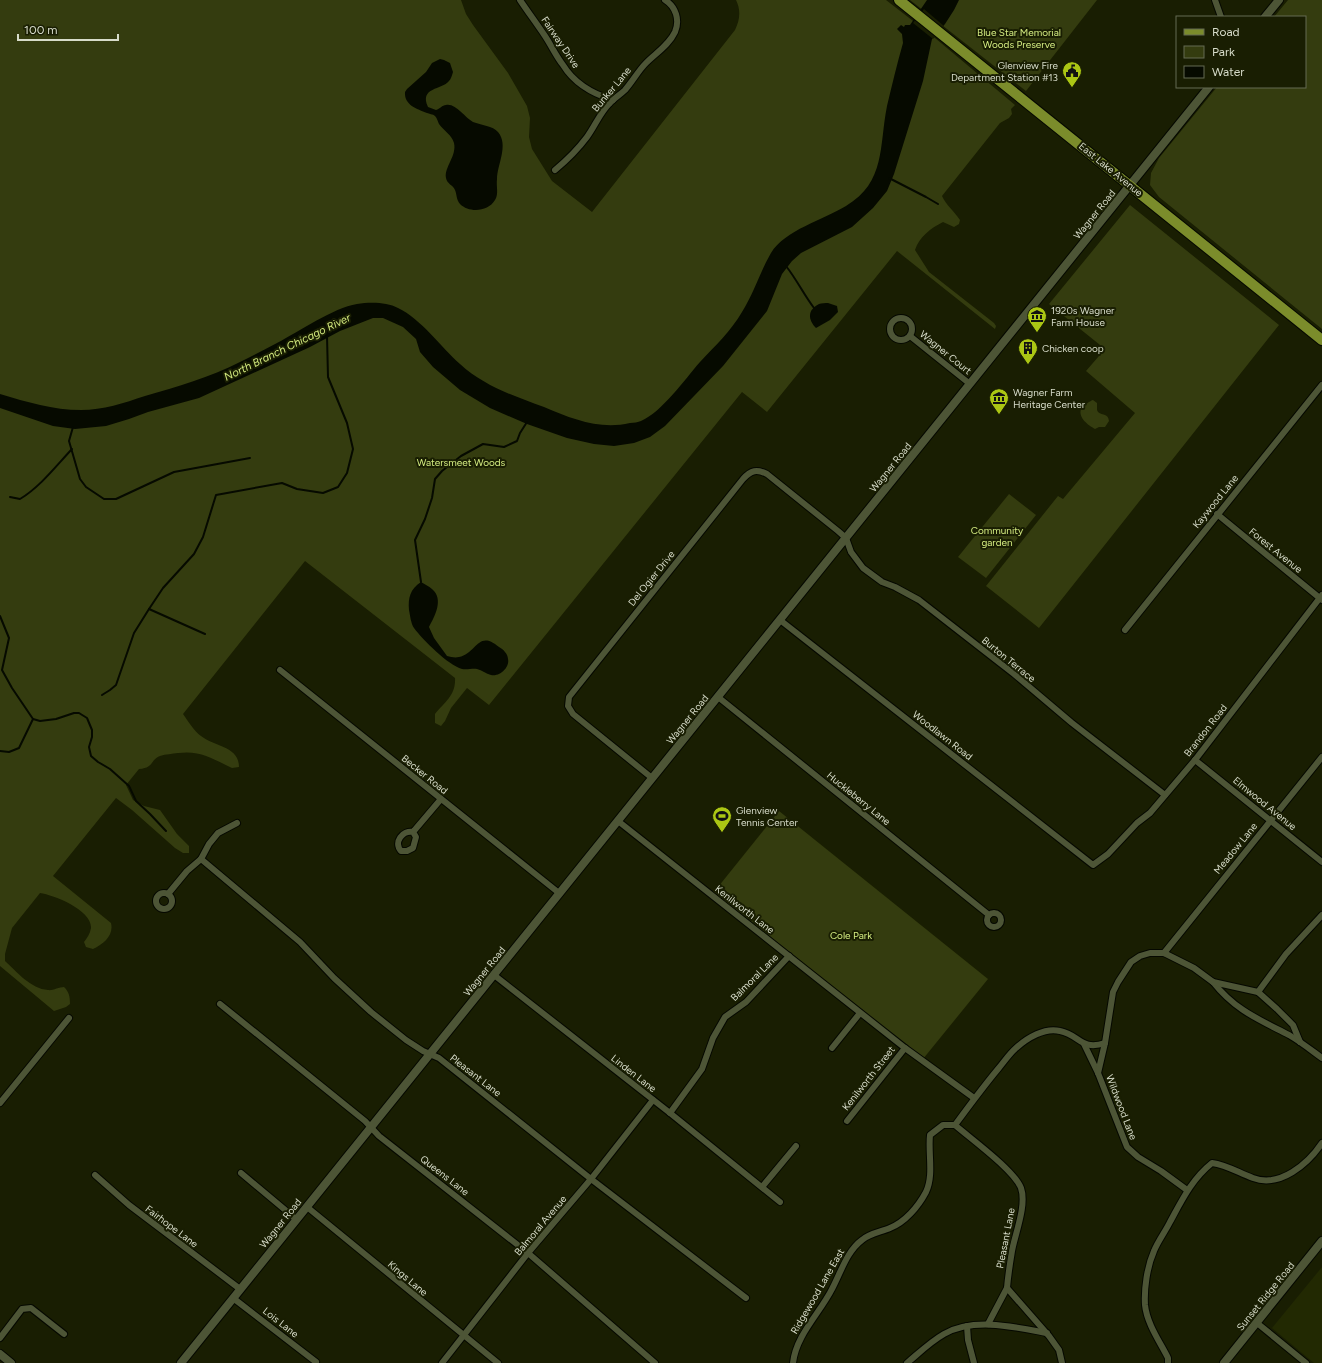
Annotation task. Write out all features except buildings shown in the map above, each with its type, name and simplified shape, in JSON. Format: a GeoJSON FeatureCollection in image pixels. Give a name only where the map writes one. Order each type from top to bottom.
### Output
{"type":"FeatureCollection","features":[{"type":"Feature","properties":{"kind":"main road","name":"East Lake Avenue"},"geometry":{"type":"LineString","coordinates":[[898,0],[1322,340]]}},
{"type":"Feature","properties":{"kind":"street","name":"Fairway Drive"},"geometry":{"type":"LineString","coordinates":[[520,0],[541,29],[563,67],[571,76],[591,91],[613,100]]}},
{"type":"Feature","properties":{"kind":"street","name":"Bunker Lane"},"geometry":{"type":"LineString","coordinates":[[555,170],[569,158],[586,138],[604,110],[626,89],[645,64],[667,44],[676,31],[678,21],[676,14],[673,7],[665,0]]}},
{"type":"Feature","properties":{"kind":"street"},"geometry":{"type":"LineString","coordinates":[[1214,0],[1221,16]]}},
{"type":"Feature","properties":{"kind":"street"},"geometry":{"type":"LineString","coordinates":[[1266,16],[1279,0]]}},
{"type":"Feature","properties":{"kind":"street","name":"Wagner Road"},"geometry":{"type":"LineString","coordinates":[[181,1363],[1208,88]]}},
{"type":"Feature","properties":{"kind":"street","name":"Wagner Court"},"geometry":{"type":"LineString","coordinates":[[910,336],[970,384]]}},
{"type":"Feature","properties":{"kind":"street","name":"Kaywood Lane"},"geometry":{"type":"LineString","coordinates":[[1125,630],[1322,385]]}},
{"type":"Feature","properties":{"kind":"street","name":"Del Ogier Drive"},"geometry":{"type":"LineString","coordinates":[[652,778],[573,714],[568,706],[568,702],[572,692],[719,509],[748,474],[752,471],[761,471],[779,483],[846,538]]}},
{"type":"Feature","properties":{"kind":"street","name":"Forest Avenue"},"geometry":{"type":"LineString","coordinates":[[1217,514],[1321,598]]}},
{"type":"Feature","properties":{"kind":"street","name":"Burton Terrace"},"geometry":{"type":"LineString","coordinates":[[846,538],[851,552],[863,568],[882,582],[920,600],[1014,674],[1072,723],[1165,795]]}},
{"type":"Feature","properties":{"kind":"street","name":"Brandon Road"},"geometry":{"type":"LineString","coordinates":[[1093,865],[1108,854],[1137,823],[1150,813],[1195,760],[1321,598]]}},
{"type":"Feature","properties":{"kind":"street","name":"Woodlawn Road"},"geometry":{"type":"LineString","coordinates":[[780,620],[1093,865]]}},
{"type":"Feature","properties":{"kind":"street","name":"Becker Road"},"geometry":{"type":"LineString","coordinates":[[280,670],[559,893]]}},
{"type":"Feature","properties":{"kind":"street","name":"Huckleberry Lane"},"geometry":{"type":"LineString","coordinates":[[718,697],[989,915]]}},
{"type":"Feature","properties":{"kind":"street","name":"Meadow Lane"},"geometry":{"type":"LineString","coordinates":[[1164,953],[1322,757]]}},
{"type":"Feature","properties":{"kind":"street","name":"Elmwood Avenue"},"geometry":{"type":"LineString","coordinates":[[1195,760],[1322,862]]}},
{"type":"Feature","properties":{"kind":"street"},"geometry":{"type":"LineString","coordinates":[[413,832],[441,799]]}},
{"type":"Feature","properties":{"kind":"street","name":"Kenilworth Lane"},"geometry":{"type":"LineString","coordinates":[[618,821],[905,1048],[974,1098]]}},
{"type":"Feature","properties":{"kind":"street"},"geometry":{"type":"LineString","coordinates":[[168,894],[187,871],[201,859],[209,844],[218,833],[224,828],[238,823]]}},
{"type":"Feature","properties":{"kind":"street","name":"Pleasant Lane"},"geometry":{"type":"LineString","coordinates":[[201,859],[300,942],[334,978],[406,1040],[423,1051],[439,1058],[591,1179],[746,1298]]}},
{"type":"Feature","properties":{"kind":"street"},"geometry":{"type":"LineString","coordinates":[[1258,992],[1286,954],[1322,915]]}},
{"type":"Feature","properties":{"kind":"street"},"geometry":{"type":"LineString","coordinates":[[1098,1073],[1105,1043],[1113,992],[1124,971],[1131,962],[1140,956],[1150,953],[1164,953],[1194,968],[1213,982],[1226,996],[1244,1011],[1300,1042],[1322,1058]]}},
{"type":"Feature","properties":{"kind":"street","name":"Balmoral Lane"},"geometry":{"type":"LineString","coordinates":[[670,1112],[702,1069],[713,1038],[725,1017],[746,1002],[789,956]]}},
{"type":"Feature","properties":{"kind":"street","name":"Linden Lane"},"geometry":{"type":"LineString","coordinates":[[494,975],[670,1112],[780,1202]]}},
{"type":"Feature","properties":{"kind":"street"},"geometry":{"type":"LineString","coordinates":[[1213,982],[1258,992],[1293,1026],[1300,1042]]}},
{"type":"Feature","properties":{"kind":"street","name":"Queens Lane"},"geometry":{"type":"LineString","coordinates":[[220,1004],[359,1116],[379,1136],[528,1253],[655,1363]]}},
{"type":"Feature","properties":{"kind":"street"},"geometry":{"type":"LineString","coordinates":[[832,1048],[860,1012]]}},
{"type":"Feature","properties":{"kind":"street"},"geometry":{"type":"LineString","coordinates":[[0,1103],[69,1018]]}},
{"type":"Feature","properties":{"kind":"street"},"geometry":{"type":"LineString","coordinates":[[955,1125],[974,1098],[1016,1048],[1037,1034],[1049,1030],[1060,1031],[1092,1046],[1105,1043]]}},
{"type":"Feature","properties":{"kind":"street"},"geometry":{"type":"LineString","coordinates":[[1084,1043],[1098,1073]]}},
{"type":"Feature","properties":{"kind":"street","name":"Kenilworth Street"},"geometry":{"type":"LineString","coordinates":[[847,1121],[905,1048]]}},
{"type":"Feature","properties":{"kind":"street","name":"Wildwood Lane"},"geometry":{"type":"LineString","coordinates":[[1098,1073],[1127,1147],[1138,1157],[1161,1171],[1187,1190]]}},
{"type":"Feature","properties":{"kind":"street","name":"Balmoral Avenue"},"geometry":{"type":"LineString","coordinates":[[442,1363],[528,1253],[591,1179],[653,1100]]}},
{"type":"Feature","properties":{"kind":"street","name":"Ridgewood Lane East"},"geometry":{"type":"LineString","coordinates":[[793,1363],[799,1341],[832,1289],[841,1268],[853,1249],[862,1240],[903,1221],[913,1211],[926,1191],[930,1168],[930,1135],[943,1125],[955,1125]]}},
{"type":"Feature","properties":{"kind":"street","name":"Pleasant Lane"},"geometry":{"type":"LineString","coordinates":[[955,1125],[1004,1167],[1016,1179],[1021,1189],[1022,1207],[1012,1251],[1007,1288]]}},
{"type":"Feature","properties":{"kind":"street"},"geometry":{"type":"LineString","coordinates":[[1168,1363],[1168,1358],[1149,1322],[1145,1305],[1147,1277],[1153,1252],[1187,1190],[1202,1171],[1212,1163],[1220,1164],[1254,1178],[1270,1181],[1279,1178],[1292,1172],[1306,1162],[1316,1152],[1322,1143]]}},
{"type":"Feature","properties":{"kind":"street"},"geometry":{"type":"LineString","coordinates":[[762,1187],[796,1146]]}},
{"type":"Feature","properties":{"kind":"street"},"geometry":{"type":"LineString","coordinates":[[242,1173],[296,1219]]}},
{"type":"Feature","properties":{"kind":"street","name":"Fairhope Lane"},"geometry":{"type":"LineString","coordinates":[[95,1175],[128,1205],[240,1289]]}},
{"type":"Feature","properties":{"kind":"street","name":"Kings Lane"},"geometry":{"type":"LineString","coordinates":[[307,1207],[498,1363]]}},
{"type":"Feature","properties":{"kind":"street","name":"Sunset Ridge Road"},"geometry":{"type":"LineString","coordinates":[[1224,1363],[1322,1241]]}},
{"type":"Feature","properties":{"kind":"street"},"geometry":{"type":"LineString","coordinates":[[988,1324],[1007,1288],[1047,1332],[1059,1350],[1062,1363]]}},
{"type":"Feature","properties":{"kind":"street","name":"Lois Lane"},"geometry":{"type":"LineString","coordinates":[[233,1298],[316,1362]]}},
{"type":"Feature","properties":{"kind":"street"},"geometry":{"type":"LineString","coordinates":[[0,1338],[22,1309],[31,1308],[64,1334]]}},
{"type":"Feature","properties":{"kind":"street"},"geometry":{"type":"LineString","coordinates":[[1256,1323],[1306,1363]]}},
{"type":"Feature","properties":{"kind":"street"},"geometry":{"type":"LineString","coordinates":[[907,1363],[926,1346],[945,1333],[967,1326],[988,1324],[1047,1332]]}},
{"type":"Feature","properties":{"kind":"street"},"geometry":{"type":"LineString","coordinates":[[967,1326],[968,1340],[974,1363]]}},
{"type":"Feature","properties":{"kind":"street"},"geometry":{"type":"LineString","coordinates":[[0,1354],[11,1363]]}},
{"type":"Feature","properties":{"kind":"shaded area"},"geometry":{"type":"Polygon","coordinates":[[[1322,1267],[1322,1363],[1314,1363],[1272,1328],[1322,1267]]]}},
{"type":"Feature","properties":{"kind":"green space","name":"Watersmeet Woods"},"geometry":{"type":"Polygon","coordinates":[[[0,0],[461,0],[466,14],[508,73],[527,106],[530,118],[529,137],[532,149],[552,181],[592,212],[735,30],[739,15],[739,8],[736,0],[886,0],[935,38],[1015,105],[1011,109],[1012,114],[1009,118],[1000,123],[942,196],[960,220],[959,224],[954,227],[943,222],[939,224],[922,237],[915,250],[929,272],[996,326],[995,329],[897,251],[767,412],[742,392],[489,705],[467,688],[451,708],[441,726],[435,723],[435,714],[452,694],[455,678],[305,561],[183,714],[198,734],[207,740],[231,751],[238,760],[239,767],[232,768],[200,754],[186,752],[167,754],[157,758],[150,766],[139,769],[126,785],[133,800],[144,806],[160,810],[177,834],[189,846],[189,853],[183,853],[175,848],[116,798],[53,876],[111,923],[112,927],[110,935],[107,939],[101,945],[93,949],[86,947],[84,942],[91,928],[90,921],[85,915],[71,904],[63,900],[40,893],[12,928],[5,954],[5,961],[24,979],[42,989],[50,990],[64,987],[69,994],[70,1004],[54,1011],[0,966],[0,0]]]}},
{"type":"Feature","properties":{"kind":"green space","name":"Blue Star Memorial Woods Preserve"},"geometry":{"type":"Polygon","coordinates":[[[910,0],[1097,0],[1026,91],[910,0]]]}},
{"type":"Feature","properties":{"kind":"green space"},"geometry":{"type":"Polygon","coordinates":[[[1288,0],[1322,0],[1322,329],[1159,197],[1150,185],[1151,173],[1159,158],[1216,88],[1306,88],[1306,16],[1275,16],[1288,0]]]}},
{"type":"Feature","properties":{"kind":"green space"},"geometry":{"type":"Polygon","coordinates":[[[1130,205],[1279,325],[1039,628],[986,586],[1058,496],[1063,499],[1135,413],[1086,371],[1105,349],[1049,304],[1130,205]]]}},
{"type":"Feature","properties":{"kind":"green space"},"geometry":{"type":"Polygon","coordinates":[[[1093,400],[1097,403],[1098,412],[1108,418],[1109,421],[1105,427],[1095,429],[1082,418],[1080,412],[1081,409],[1093,400]]]}},
{"type":"Feature","properties":{"kind":"green space","name":"Community garden"},"geometry":{"type":"Polygon","coordinates":[[[1009,494],[1036,515],[986,578],[958,557],[1009,494]]]}},
{"type":"Feature","properties":{"kind":"green space","name":"Cole Park"},"geometry":{"type":"Polygon","coordinates":[[[779,811],[988,979],[923,1059],[714,892],[779,811]]]}},
{"type":"Feature","properties":{"kind":"water","name":"North Branch Chicago River"},"geometry":{"type":"Polygon","coordinates":[[[927,0],[959,0],[945,24],[932,39],[923,81],[894,174],[887,191],[873,208],[852,227],[801,253],[792,261],[782,274],[767,311],[723,366],[665,426],[650,437],[634,443],[614,446],[594,444],[567,438],[527,424],[490,408],[460,390],[433,367],[420,352],[416,339],[403,327],[383,318],[373,318],[340,331],[310,347],[199,398],[148,412],[106,426],[75,429],[53,426],[0,408],[0,394],[40,405],[71,410],[97,409],[121,404],[205,377],[229,367],[338,310],[357,304],[373,303],[394,306],[415,319],[469,372],[500,390],[565,416],[586,422],[619,425],[641,421],[649,417],[665,403],[733,326],[754,290],[767,260],[777,245],[785,238],[805,226],[846,206],[859,196],[868,186],[878,162],[887,106],[903,43],[902,34],[897,29],[901,25],[904,27],[905,25],[910,25],[927,0]]]}},
{"type":"Feature","properties":{"kind":"water"},"geometry":{"type":"Polygon","coordinates":[[[440,59],[450,63],[453,72],[446,84],[432,90],[426,96],[428,107],[436,110],[445,105],[453,106],[473,122],[496,130],[501,137],[503,149],[497,173],[497,195],[492,204],[483,209],[468,209],[460,204],[455,190],[446,178],[447,170],[454,152],[453,140],[439,124],[435,116],[412,106],[405,96],[407,89],[426,72],[432,63],[440,59]]]}},
{"type":"Feature","properties":{"kind":"water"},"geometry":{"type":"Polygon","coordinates":[[[828,303],[837,306],[838,312],[830,320],[816,328],[811,322],[810,318],[812,309],[819,304],[828,303]]]}},
{"type":"Feature","properties":{"kind":"water"},"geometry":{"type":"Polygon","coordinates":[[[421,582],[436,593],[438,603],[437,608],[429,627],[434,638],[447,656],[459,657],[465,655],[482,641],[486,640],[502,649],[508,657],[508,662],[504,671],[494,675],[477,669],[462,669],[456,667],[436,652],[423,639],[411,622],[409,610],[410,594],[421,582]]]}},
{"type":"Feature","properties":{"kind":"pier"},"geometry":{"type":"Polygon","coordinates":[[[924,9],[944,26],[933,39],[913,23],[924,9]]]}},
{"type":"Feature","properties":{"kind":"waterway"},"geometry":{"type":"LineString","coordinates":[[889,178],[938,204]]}},
{"type":"Feature","properties":{"kind":"waterway"},"geometry":{"type":"LineString","coordinates":[[786,266],[814,308]]}},
{"type":"Feature","properties":{"kind":"waterway","name":"North Branch Chicago River"},"geometry":{"type":"LineString","coordinates":[[205,634],[149,609],[163,588],[194,554],[203,537],[216,495],[282,483],[297,489],[323,493],[338,487],[347,473],[353,449],[347,423],[328,377],[327,336]]}},
{"type":"Feature","properties":{"kind":"waterway"},"geometry":{"type":"LineString","coordinates":[[421,582],[415,540],[425,519],[432,498],[435,479],[442,471],[461,456],[483,444],[504,447],[517,441],[527,422]]}},
{"type":"Feature","properties":{"kind":"waterway"},"geometry":{"type":"LineString","coordinates":[[73,427],[69,441],[80,479],[86,487],[104,499],[116,499],[174,472],[250,458]]}},
{"type":"Feature","properties":{"kind":"waterway"},"geometry":{"type":"LineString","coordinates":[[10,497],[20,499],[34,489],[72,449]]}},
{"type":"Feature","properties":{"kind":"waterway"},"geometry":{"type":"LineString","coordinates":[[102,695],[116,685],[134,633],[149,609]]}},
{"type":"Feature","properties":{"kind":"waterway"},"geometry":{"type":"LineString","coordinates":[[0,616],[9,638],[2,670],[33,719],[40,721],[56,719],[74,713],[79,713],[87,718],[92,730],[92,737],[89,747],[91,756],[110,769],[129,786],[136,801],[166,831]]}},
{"type":"Feature","properties":{"kind":"waterway"},"geometry":{"type":"LineString","coordinates":[[0,751],[9,752],[19,748],[33,719]]}},
{"type":"Feature","properties":{"kind":"place","name":"Glenview Fire Department Station #13"},"geometry":{"type":"Point","coordinates":[1072,88]}},
{"type":"Feature","properties":{"kind":"place","name":"1920s Wagner Farm House"},"geometry":{"type":"Point","coordinates":[1037,333]}},
{"type":"Feature","properties":{"kind":"place","name":"Chicken coop"},"geometry":{"type":"Point","coordinates":[1028,365]}},
{"type":"Feature","properties":{"kind":"place","name":"Wagner Farm Heritage Center"},"geometry":{"type":"Point","coordinates":[999,415]}},
{"type":"Feature","properties":{"kind":"place","name":"Glenview Tennis Center"},"geometry":{"type":"Point","coordinates":[722,833]}}]}
